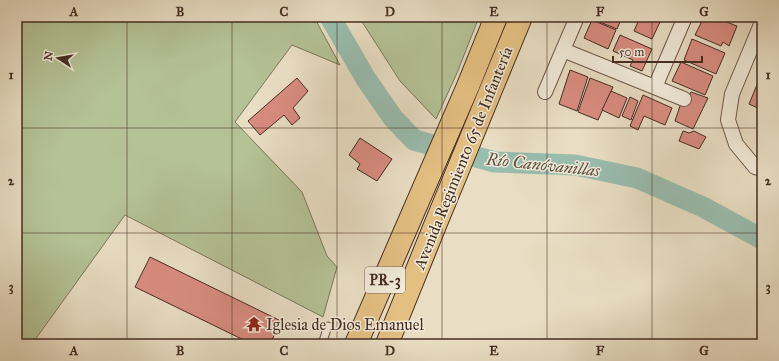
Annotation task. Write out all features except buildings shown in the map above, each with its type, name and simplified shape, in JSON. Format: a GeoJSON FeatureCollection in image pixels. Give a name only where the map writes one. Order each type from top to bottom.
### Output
{"type":"FeatureCollection","features":[{"type":"Feature","properties":{"kind":"main road","name":"Avenida Regimiento 65 de Infantería"},"geometry":{"type":"LineString","coordinates":[[356,344],[413,215],[496,17]]}},
{"type":"Feature","properties":{"kind":"main road","name":"Avenida Regimiento 65 de Infantería"},"geometry":{"type":"LineString","coordinates":[[387,344],[521,17]]}},
{"type":"Feature","properties":{"kind":"street"},"geometry":{"type":"LineString","coordinates":[[545,92],[577,17]]}},
{"type":"Feature","properties":{"kind":"street"},"geometry":{"type":"LineString","coordinates":[[655,87],[685,17]]}},
{"type":"Feature","properties":{"kind":"street"},"geometry":{"type":"LineString","coordinates":[[762,22],[732,94],[728,120],[736,144],[755,167],[762,169]]}},
{"type":"Feature","properties":{"kind":"street"},"geometry":{"type":"LineString","coordinates":[[563,50],[684,100]]}},
{"type":"Feature","properties":{"kind":"lane"},"geometry":{"type":"LineString","coordinates":[[322,344],[328,326]]}},
{"type":"Feature","properties":{"kind":"green space"},"geometry":{"type":"Polygon","coordinates":[[[17,17],[314,17],[340,65],[292,45],[235,122],[302,192],[327,256],[337,267],[323,317],[125,215],[32,344],[17,344],[17,17]]]}},
{"type":"Feature","properties":{"kind":"green space"},"geometry":{"type":"Polygon","coordinates":[[[359,17],[479,17],[457,73],[436,119],[400,81],[359,17]]]}},
{"type":"Feature","properties":{"kind":"waterway","name":"Río Canóvanillas"},"geometry":{"type":"LineString","coordinates":[[330,17],[366,79],[393,118],[414,140],[495,162],[575,165],[637,178],[703,207],[762,239]]}},
{"type":"Feature","properties":{"kind":"place","name":"Iglesia de Dios Emanuel"},"geometry":{"type":"Point","coordinates":[254,324]}}]}
